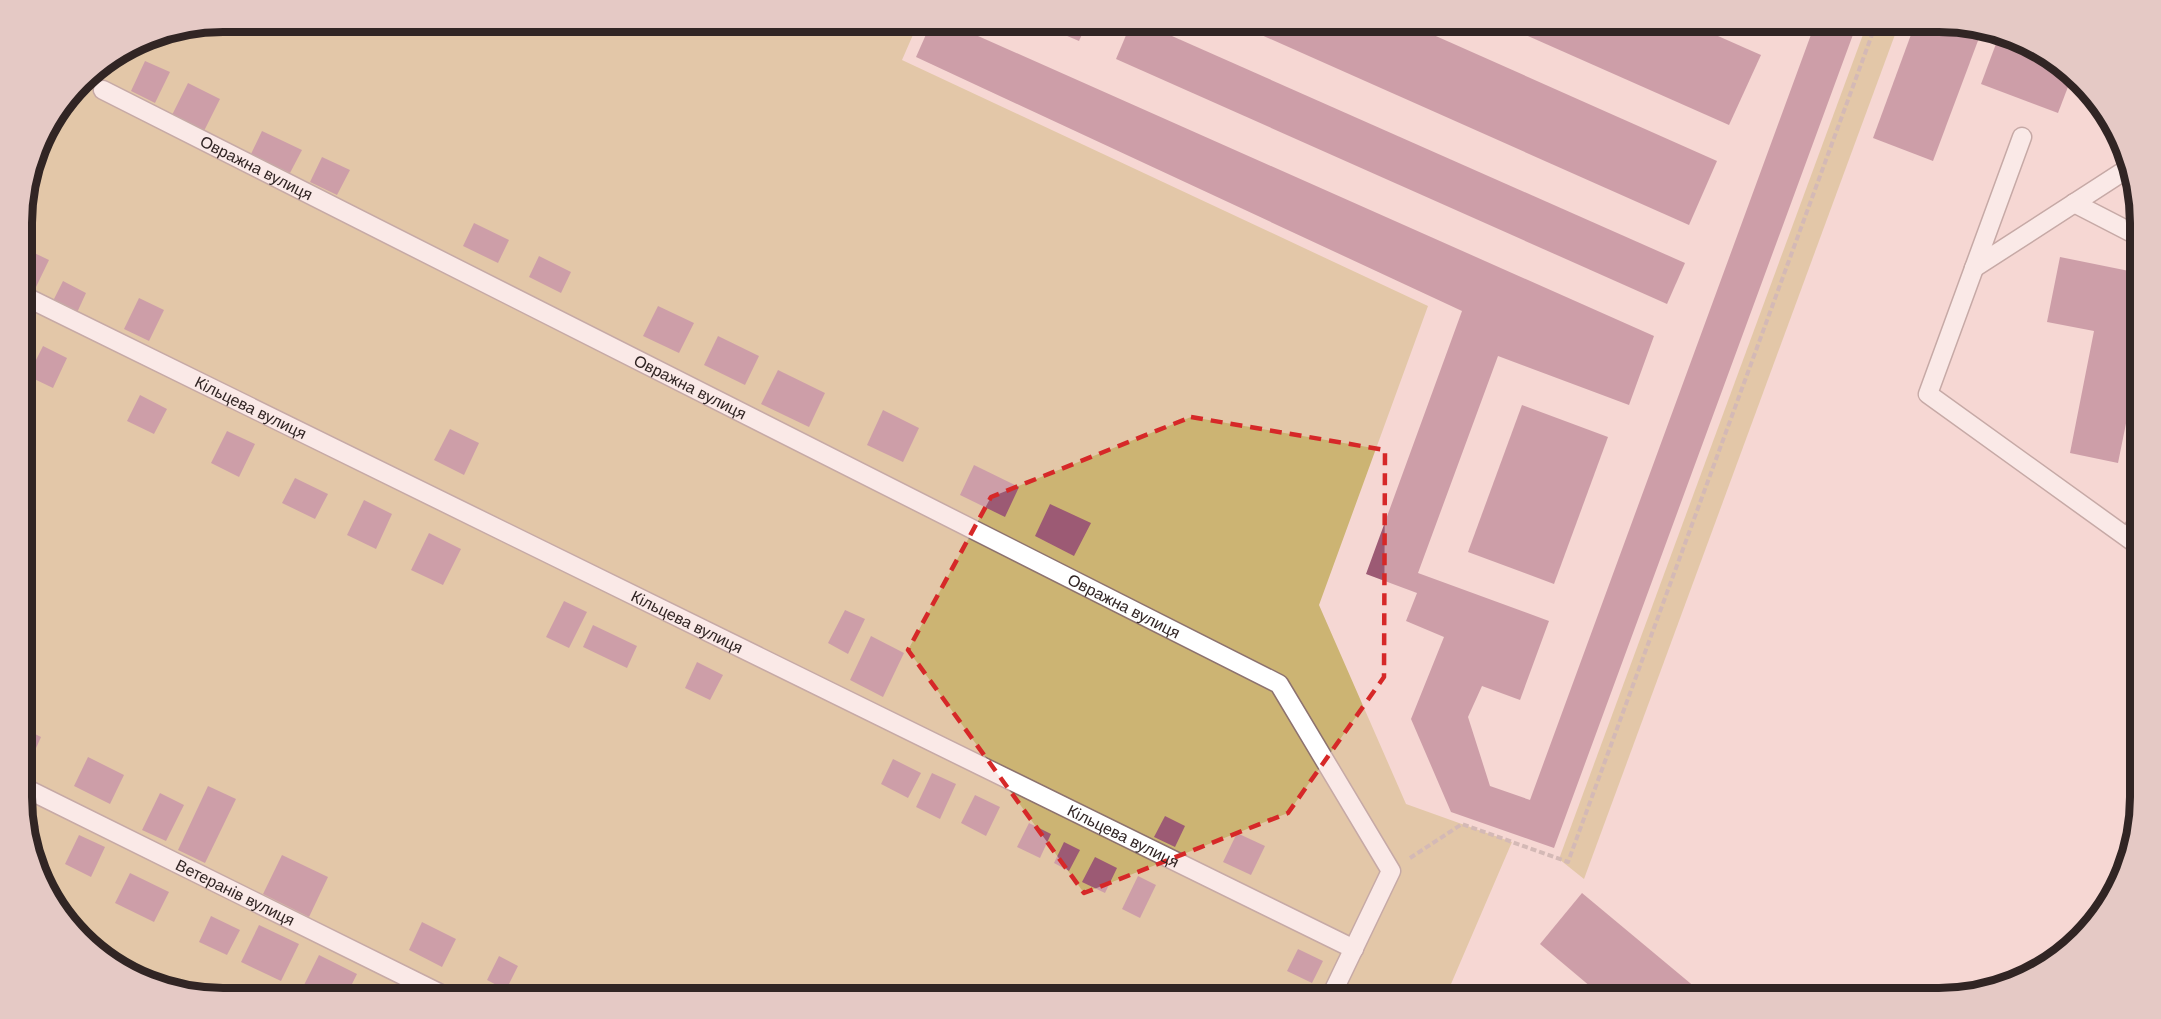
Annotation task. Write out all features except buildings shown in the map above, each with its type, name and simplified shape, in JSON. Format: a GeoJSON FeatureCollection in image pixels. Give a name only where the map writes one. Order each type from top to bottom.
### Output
{"type":"FeatureCollection","features":[{"type":"Feature","properties":{"kind":"lane","name":"Овражна вулиця"},"geometry":{"type":"LineString","coordinates":[[103,90],[1279,684],[1391,871]]}},
{"type":"Feature","properties":{"kind":"lane"},"geometry":{"type":"LineString","coordinates":[[2022,137],[1928,394],[2130,539]]}},
{"type":"Feature","properties":{"kind":"lane"},"geometry":{"type":"LineString","coordinates":[[1974,268],[2122,171]]}},
{"type":"Feature","properties":{"kind":"lane"},"geometry":{"type":"LineString","coordinates":[[2074,202],[2130,232]]}},
{"type":"Feature","properties":{"kind":"lane","name":"Кільцева вулиця"},"geometry":{"type":"LineString","coordinates":[[32,300],[1354,949]]}},
{"type":"Feature","properties":{"kind":"lane","name":"Ветеранів вулиця"},"geometry":{"type":"LineString","coordinates":[[32,791],[429,988]]}},
{"type":"Feature","properties":{"kind":"lane"},"geometry":{"type":"LineString","coordinates":[[1335,987],[1391,871]]}},
{"type":"Feature","properties":{"kind":"path"},"geometry":{"type":"LineString","coordinates":[[1391,871],[1462,824],[1568,862],[1873,32]]}},
{"type":"Feature","properties":{"kind":"highlighted area"},"geometry":{"type":"Polygon","coordinates":[[[1191,417],[1385,450],[1384,677],[1288,813],[1084,893],[908,650],[991,497],[1191,417]]]}},
{"type":"Feature","properties":{"kind":"shaded area"},"geometry":{"type":"Polygon","coordinates":[[[914,32],[902,60],[1428,306],[1319,605],[1406,804],[1512,842],[1450,987],[223,988],[173,981],[127,962],[106,948],[88,931],[71,913],[57,892],[38,846],[33,821],[32,210],[38,173],[51,138],[71,106],[106,71],[138,51],[173,38],[198,33],[914,32]]]}},
{"type":"Feature","properties":{"kind":"shaded area"},"geometry":{"type":"Polygon","coordinates":[[[1864,32],[1896,32],[1584,879],[1559,859],[1864,32]]]}}]}
